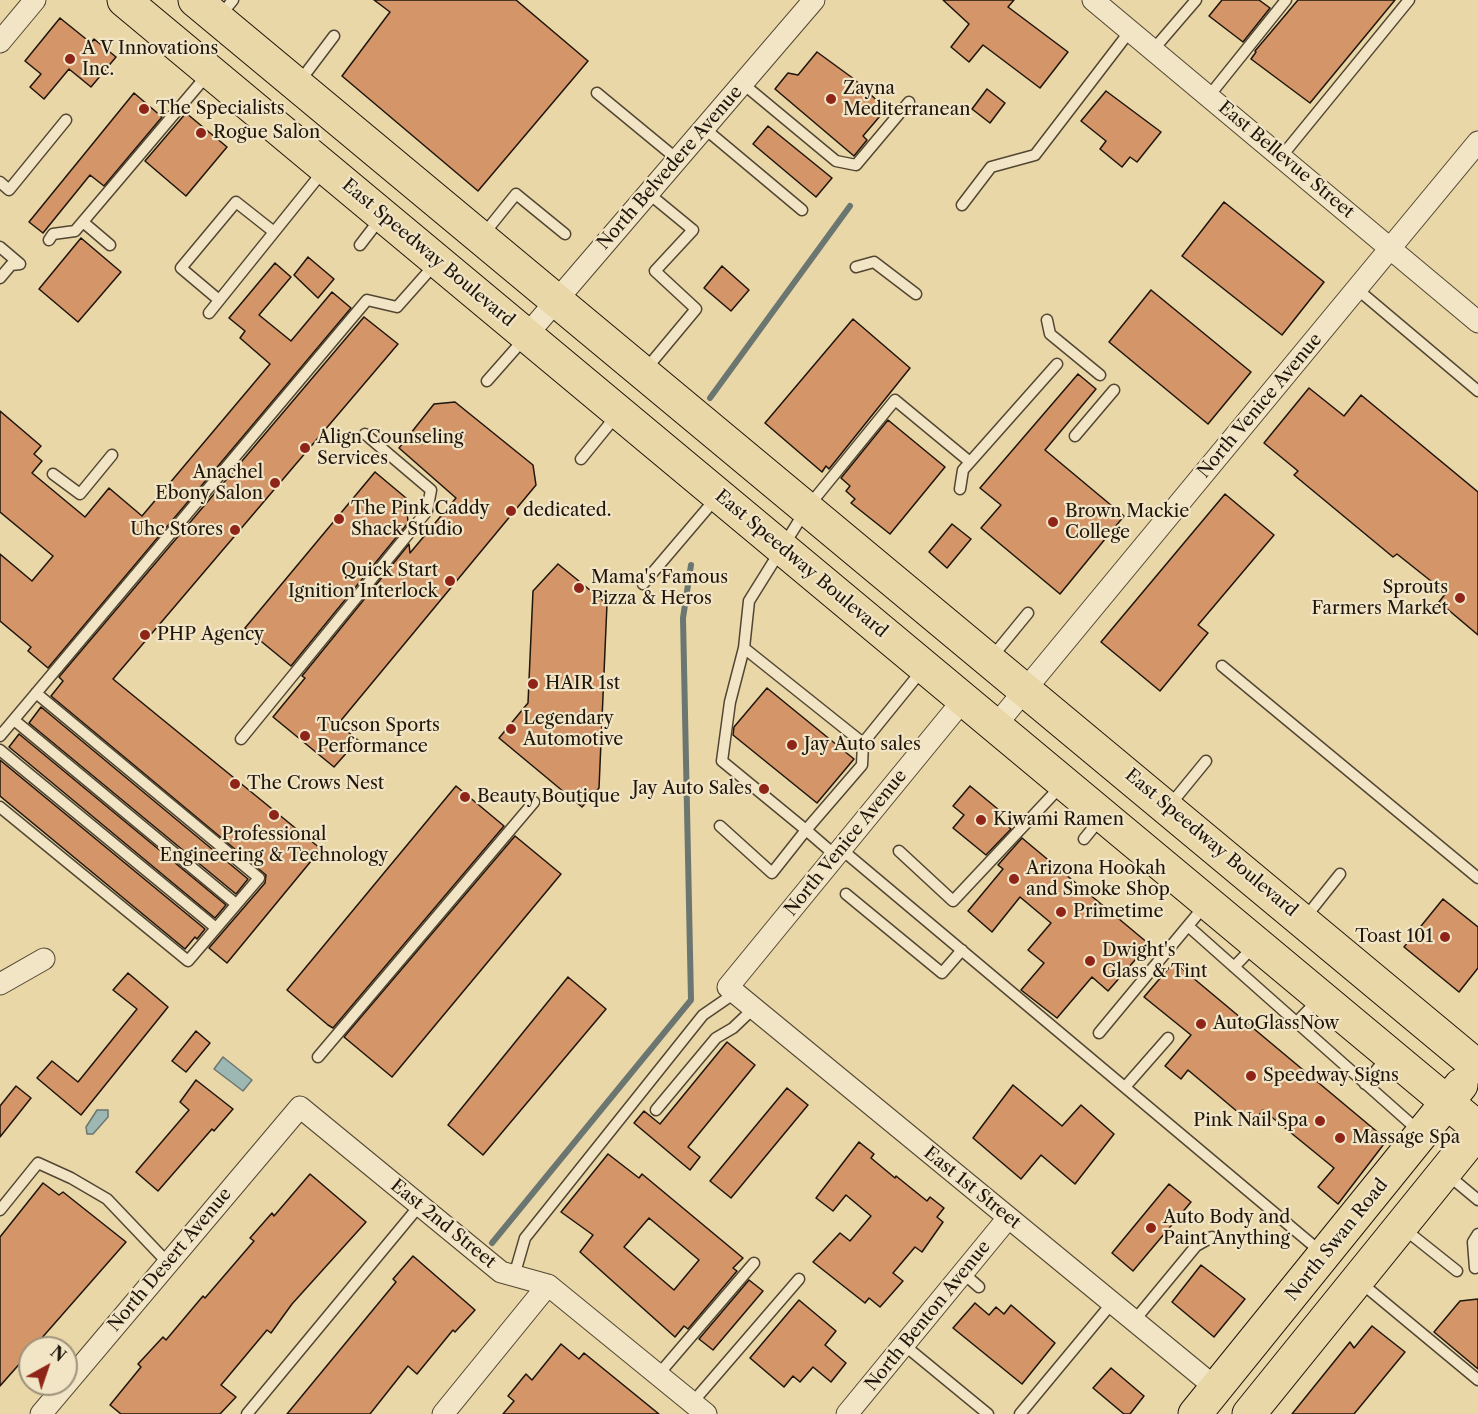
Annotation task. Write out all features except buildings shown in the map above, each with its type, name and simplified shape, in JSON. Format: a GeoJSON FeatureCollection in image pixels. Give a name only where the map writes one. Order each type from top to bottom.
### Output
{"type":"FeatureCollection","features":[{"type":"Feature","properties":{"kind":"main road","name":"East Speedway Boulevard"},"geometry":{"type":"LineString","coordinates":[[123,0],[1065,783],[1094,827],[1198,914],[1257,943],[1478,1129]]}},
{"type":"Feature","properties":{"kind":"main road","name":"East Speedway Boulevard"},"geometry":{"type":"LineString","coordinates":[[215,6],[297,84],[1478,1066]]}},
{"type":"Feature","properties":{"kind":"main road","name":"North Swan Road"},"geometry":{"type":"LineString","coordinates":[[1195,1414],[1478,1066]]}},
{"type":"Feature","properties":{"kind":"main road"},"geometry":{"type":"LineString","coordinates":[[1249,1414],[1478,1129]]}},
{"type":"Feature","properties":{"kind":"street"},"geometry":{"type":"LineString","coordinates":[[0,42],[35,0]]}},
{"type":"Feature","properties":{"kind":"street","name":"East Bellevue Street"},"geometry":{"type":"LineString","coordinates":[[1093,0],[1478,322]]}},
{"type":"Feature","properties":{"kind":"street","name":"North Belvedere Avenue"},"geometry":{"type":"LineString","coordinates":[[526,336],[811,1]]}},
{"type":"Feature","properties":{"kind":"street","name":"North Venice Avenue"},"geometry":{"type":"LineString","coordinates":[[996,725],[1478,142]]}},
{"type":"Feature","properties":{"kind":"street","name":"North Venice Avenue"},"geometry":{"type":"LineString","coordinates":[[732,990],[839,852],[964,699]]}},
{"type":"Feature","properties":{"kind":"street"},"geometry":{"type":"LineString","coordinates":[[0,984],[44,959]]}},
{"type":"Feature","properties":{"kind":"street","name":"East 1st Street"},"geometry":{"type":"LineString","coordinates":[[732,990],[1216,1388]]}},
{"type":"Feature","properties":{"kind":"street","name":"East 2nd Street"},"geometry":{"type":"LineString","coordinates":[[300,1107],[501,1272],[548,1285],[699,1408]]}},
{"type":"Feature","properties":{"kind":"street","name":"North Desert Avenue"},"geometry":{"type":"LineString","coordinates":[[41,1414],[300,1107]]}},
{"type":"Feature","properties":{"kind":"street","name":"North Benton Avenue"},"geometry":{"type":"LineString","coordinates":[[847,1414],[1008,1218]]}},
{"type":"Feature","properties":{"kind":"street"},"geometry":{"type":"LineString","coordinates":[[442,1414],[548,1285]]}},
{"type":"Feature","properties":{"kind":"lane"},"geometry":{"type":"LineString","coordinates":[[1153,51],[1196,0]]}},
{"type":"Feature","properties":{"kind":"lane"},"geometry":{"type":"LineString","coordinates":[[1209,96],[1286,0]]}},
{"type":"Feature","properties":{"kind":"lane"},"geometry":{"type":"LineString","coordinates":[[1281,157],[1409,0]]}},
{"type":"Feature","properties":{"kind":"lane"},"geometry":{"type":"LineString","coordinates":[[962,205],[991,167],[1035,155],[1130,31]]}},
{"type":"Feature","properties":{"kind":"lane"},"geometry":{"type":"LineString","coordinates":[[297,84],[334,36]]}},
{"type":"Feature","properties":{"kind":"lane"},"geometry":{"type":"LineString","coordinates":[[49,240],[53,234],[75,231],[210,72]]}},
{"type":"Feature","properties":{"kind":"lane"},"geometry":{"type":"LineString","coordinates":[[742,83],[836,161],[856,165],[909,102]]}},
{"type":"Feature","properties":{"kind":"lane"},"geometry":{"type":"LineString","coordinates":[[597,93],[677,159]]}},
{"type":"Feature","properties":{"kind":"lane"},"geometry":{"type":"LineString","coordinates":[[0,183],[9,190],[66,120]]}},
{"type":"Feature","properties":{"kind":"lane"},"geometry":{"type":"LineString","coordinates":[[704,128],[802,210]]}},
{"type":"Feature","properties":{"kind":"lane"},"geometry":{"type":"LineString","coordinates":[[209,313],[326,168]]}},
{"type":"Feature","properties":{"kind":"lane"},"geometry":{"type":"LineString","coordinates":[[644,372],[696,309],[655,271],[693,230],[648,193]]}},
{"type":"Feature","properties":{"kind":"lane"},"geometry":{"type":"LineString","coordinates":[[481,237],[516,194],[565,234]]}},
{"type":"Feature","properties":{"kind":"lane"},"geometry":{"type":"LineString","coordinates":[[219,300],[181,268],[236,202],[274,232]]}},
{"type":"Feature","properties":{"kind":"lane"},"geometry":{"type":"LineString","coordinates":[[360,245],[384,215]]}},
{"type":"Feature","properties":{"kind":"lane"},"geometry":{"type":"LineString","coordinates":[[83,222],[110,245]]}},
{"type":"Feature","properties":{"kind":"lane"},"geometry":{"type":"LineString","coordinates":[[0,247],[20,264],[11,265],[0,278]]}},
{"type":"Feature","properties":{"kind":"lane"},"geometry":{"type":"LineString","coordinates":[[0,736],[367,300],[397,307],[438,260]]}},
{"type":"Feature","properties":{"kind":"lane"},"geometry":{"type":"LineString","coordinates":[[856,267],[874,262],[916,294]]}},
{"type":"Feature","properties":{"kind":"lane"},"geometry":{"type":"LineString","coordinates":[[1357,289],[1478,391]]}},
{"type":"Feature","properties":{"kind":"lane"},"geometry":{"type":"LineString","coordinates":[[1047,320],[1050,334],[1100,375]]}},
{"type":"Feature","properties":{"kind":"lane"},"geometry":{"type":"LineString","coordinates":[[487,381],[526,336]]}},
{"type":"Feature","properties":{"kind":"lane"},"geometry":{"type":"LineString","coordinates":[[960,489],[963,470],[1057,364]]}},
{"type":"Feature","properties":{"kind":"lane"},"geometry":{"type":"LineString","coordinates":[[1075,436],[1114,390]]}},
{"type":"Feature","properties":{"kind":"lane"},"geometry":{"type":"LineString","coordinates":[[970,462],[896,400],[807,508],[749,601],[744,648],[730,702],[722,760],[806,830],[839,852],[962,950],[1324,1254]]}},
{"type":"Feature","properties":{"kind":"lane"},"geometry":{"type":"LineString","coordinates":[[581,459],[618,413]]}},
{"type":"Feature","properties":{"kind":"lane"},"geometry":{"type":"LineString","coordinates":[[241,738],[427,511],[431,490],[365,434]]}},
{"type":"Feature","properties":{"kind":"lane"},"geometry":{"type":"LineString","coordinates":[[53,474],[80,494],[112,455]]}},
{"type":"Feature","properties":{"kind":"lane"},"geometry":{"type":"LineString","coordinates":[[643,584],[718,496]]}},
{"type":"Feature","properties":{"kind":"lane"},"geometry":{"type":"LineString","coordinates":[[990,661],[1028,613]]}},
{"type":"Feature","properties":{"kind":"lane"},"geometry":{"type":"LineString","coordinates":[[744,648],[863,743]]}},
{"type":"Feature","properties":{"kind":"lane"},"geometry":{"type":"LineString","coordinates":[[1222,666],[1478,878]]}},
{"type":"Feature","properties":{"kind":"lane"},"geometry":{"type":"LineString","coordinates":[[720,826],[772,873],[862,765],[863,743],[925,667]]}},
{"type":"Feature","properties":{"kind":"lane"},"geometry":{"type":"LineString","coordinates":[[0,807],[188,961],[259,878],[36,693]]}},
{"type":"Feature","properties":{"kind":"lane"},"geometry":{"type":"LineString","coordinates":[[14,720],[236,904]]}},
{"type":"Feature","properties":{"kind":"lane"},"geometry":{"type":"LineString","coordinates":[[0,750],[216,928]]}},
{"type":"Feature","properties":{"kind":"lane"},"geometry":{"type":"LineString","coordinates":[[1168,807],[1206,761]]}},
{"type":"Feature","properties":{"kind":"lane"},"geometry":{"type":"LineString","coordinates":[[899,851],[953,901],[1065,783]]}},
{"type":"Feature","properties":{"kind":"lane"},"geometry":{"type":"LineString","coordinates":[[318,1057],[534,802]]}},
{"type":"Feature","properties":{"kind":"lane"},"geometry":{"type":"LineString","coordinates":[[1303,920],[1340,874]]}},
{"type":"Feature","properties":{"kind":"lane"},"geometry":{"type":"LineString","coordinates":[[846,894],[942,973],[962,950]]}},
{"type":"Feature","properties":{"kind":"lane"},"geometry":{"type":"LineString","coordinates":[[1099,1033],[1198,914],[1234,968],[1422,1134]]}},
{"type":"Feature","properties":{"kind":"lane"},"geometry":{"type":"LineString","coordinates":[[1234,968],[1257,943]]}},
{"type":"Feature","properties":{"kind":"lane"},"geometry":{"type":"LineString","coordinates":[[514,1276],[525,1238],[703,1015],[732,990]]}},
{"type":"Feature","properties":{"kind":"lane"},"geometry":{"type":"LineString","coordinates":[[1296,1023],[1321,996]]}},
{"type":"Feature","properties":{"kind":"lane"},"geometry":{"type":"LineString","coordinates":[[656,1110],[716,1038],[733,1028],[754,1008]]}},
{"type":"Feature","properties":{"kind":"lane"},"geometry":{"type":"LineString","coordinates":[[1125,1087],[1168,1038]]}},
{"type":"Feature","properties":{"kind":"lane"},"geometry":{"type":"LineString","coordinates":[[1365,1084],[1390,1053]]}},
{"type":"Feature","properties":{"kind":"lane"},"geometry":{"type":"LineString","coordinates":[[0,1210],[38,1163],[107,1198],[168,1263]]}},
{"type":"Feature","properties":{"kind":"lane"},"geometry":{"type":"LineString","coordinates":[[1444,1172],[1478,1200]]}},
{"type":"Feature","properties":{"kind":"lane"},"geometry":{"type":"LineString","coordinates":[[247,1414],[420,1205]]}},
{"type":"Feature","properties":{"kind":"lane"},"geometry":{"type":"LineString","coordinates":[[1400,1226],[1457,1271]]}},
{"type":"Feature","properties":{"kind":"lane"},"geometry":{"type":"LineString","coordinates":[[1475,1268],[1473,1242],[1478,1234]]}},
{"type":"Feature","properties":{"kind":"lane"},"geometry":{"type":"LineString","coordinates":[[1134,1321],[1196,1246],[1212,1237]]}},
{"type":"Feature","properties":{"kind":"lane"},"geometry":{"type":"LineString","coordinates":[[658,1375],[753,1263]]}},
{"type":"Feature","properties":{"kind":"lane"},"geometry":{"type":"LineString","coordinates":[[963,1273],[979,1287]]}},
{"type":"Feature","properties":{"kind":"lane"},"geometry":{"type":"LineString","coordinates":[[699,1408],[799,1279]]}},
{"type":"Feature","properties":{"kind":"lane"},"geometry":{"type":"LineString","coordinates":[[1357,1280],[1478,1380]]}},
{"type":"Feature","properties":{"kind":"lane"},"geometry":{"type":"LineString","coordinates":[[1020,1414],[1112,1303]]}},
{"type":"Feature","properties":{"kind":"lane"},"geometry":{"type":"LineString","coordinates":[[904,1345],[988,1414]]}},
{"type":"Feature","properties":{"kind":"water"},"geometry":{"type":"Polygon","coordinates":[[[223,1057],[252,1080],[243,1091],[214,1069],[223,1057]]]}},
{"type":"Feature","properties":{"kind":"water"},"geometry":{"type":"Polygon","coordinates":[[[97,1110],[108,1110],[108,1117],[93,1134],[87,1134],[86,1127],[97,1110]]]}},
{"type":"Feature","properties":{"kind":"waterway"},"geometry":{"type":"LineString","coordinates":[[710,398],[850,206]]}},
{"type":"Feature","properties":{"kind":"waterway"},"geometry":{"type":"LineString","coordinates":[[492,1243],[691,1000],[683,618],[691,565]]}},
{"type":"Feature","properties":{"kind":"place","name":"A V Innovations Inc."},"geometry":{"type":"Point","coordinates":[70,59]}},
{"type":"Feature","properties":{"kind":"place","name":"Zayna Mediterranean"},"geometry":{"type":"Point","coordinates":[831,99]}},
{"type":"Feature","properties":{"kind":"place","name":"The Specialists"},"geometry":{"type":"Point","coordinates":[144,109]}},
{"type":"Feature","properties":{"kind":"place","name":"Rogue Salon"},"geometry":{"type":"Point","coordinates":[201,133]}},
{"type":"Feature","properties":{"kind":"place","name":"Align Counseling Services"},"geometry":{"type":"Point","coordinates":[305,448]}},
{"type":"Feature","properties":{"kind":"place","name":"Anachel Ebony Salon"},"geometry":{"type":"Point","coordinates":[275,483]}},
{"type":"Feature","properties":{"kind":"place","name":"dedicated."},"geometry":{"type":"Point","coordinates":[511,511]}},
{"type":"Feature","properties":{"kind":"place","name":"The Pink Caddy Shack Studio"},"geometry":{"type":"Point","coordinates":[339,519]}},
{"type":"Feature","properties":{"kind":"place","name":"Brown Mackie College"},"geometry":{"type":"Point","coordinates":[1053,522]}},
{"type":"Feature","properties":{"kind":"place","name":"Uhc Stores"},"geometry":{"type":"Point","coordinates":[235,530]}},
{"type":"Feature","properties":{"kind":"place","name":"Quick Start Ignition Interlock"},"geometry":{"type":"Point","coordinates":[450,581]}},
{"type":"Feature","properties":{"kind":"place","name":"Mama's Famous Pizza & Heros"},"geometry":{"type":"Point","coordinates":[579,588]}},
{"type":"Feature","properties":{"kind":"place","name":"Sprouts Farmers Market"},"geometry":{"type":"Point","coordinates":[1460,598]}},
{"type":"Feature","properties":{"kind":"place","name":"PHP Agency"},"geometry":{"type":"Point","coordinates":[145,635]}},
{"type":"Feature","properties":{"kind":"place","name":"HAIR 1st"},"geometry":{"type":"Point","coordinates":[533,684]}},
{"type":"Feature","properties":{"kind":"place","name":"Legendary Automotive"},"geometry":{"type":"Point","coordinates":[511,729]}},
{"type":"Feature","properties":{"kind":"place","name":"Tucson Sports Performance"},"geometry":{"type":"Point","coordinates":[305,736]}},
{"type":"Feature","properties":{"kind":"place","name":"Jay Auto sales"},"geometry":{"type":"Point","coordinates":[792,745]}},
{"type":"Feature","properties":{"kind":"place","name":"The Crows Nest"},"geometry":{"type":"Point","coordinates":[235,784]}},
{"type":"Feature","properties":{"kind":"place","name":"Jay Auto Sales"},"geometry":{"type":"Point","coordinates":[764,789]}},
{"type":"Feature","properties":{"kind":"place","name":"Beauty Boutique"},"geometry":{"type":"Point","coordinates":[465,797]}},
{"type":"Feature","properties":{"kind":"place","name":"Professional Engineering & Technology"},"geometry":{"type":"Point","coordinates":[274,815]}},
{"type":"Feature","properties":{"kind":"place","name":"Kiwami Ramen"},"geometry":{"type":"Point","coordinates":[981,820]}},
{"type":"Feature","properties":{"kind":"place","name":"Arizona Hookah and Smoke Shop"},"geometry":{"type":"Point","coordinates":[1014,879]}},
{"type":"Feature","properties":{"kind":"place","name":"Primetime"},"geometry":{"type":"Point","coordinates":[1061,912]}},
{"type":"Feature","properties":{"kind":"place","name":"Toast 101"},"geometry":{"type":"Point","coordinates":[1445,937]}},
{"type":"Feature","properties":{"kind":"place","name":"Dwight's Glass & Tint"},"geometry":{"type":"Point","coordinates":[1090,961]}},
{"type":"Feature","properties":{"kind":"place","name":"AutoGlassNow"},"geometry":{"type":"Point","coordinates":[1201,1024]}},
{"type":"Feature","properties":{"kind":"place","name":"Speedway Signs"},"geometry":{"type":"Point","coordinates":[1251,1076]}},
{"type":"Feature","properties":{"kind":"place","name":"Pink Nail Spa"},"geometry":{"type":"Point","coordinates":[1320,1121]}},
{"type":"Feature","properties":{"kind":"place","name":"Massage Spa"},"geometry":{"type":"Point","coordinates":[1340,1138]}},
{"type":"Feature","properties":{"kind":"place","name":"Auto Body and Paint Anything"},"geometry":{"type":"Point","coordinates":[1151,1228]}}]}
